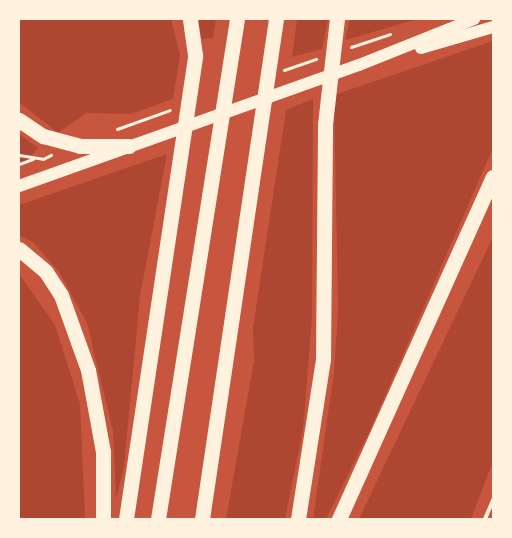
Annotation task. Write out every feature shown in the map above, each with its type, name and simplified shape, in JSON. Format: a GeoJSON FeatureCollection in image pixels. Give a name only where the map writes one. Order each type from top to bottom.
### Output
{"type":"FeatureCollection","features":[{"type":"Feature","properties":{"kind":"highway"},"geometry":{"type":"LineString","coordinates":[[126,519],[195,55],[190,19]]}},
{"type":"Feature","properties":{"kind":"highway"},"geometry":{"type":"LineString","coordinates":[[158,519],[237,19]]}},
{"type":"Feature","properties":{"kind":"highway"},"geometry":{"type":"LineString","coordinates":[[202,519],[276,19]]}},
{"type":"Feature","properties":{"kind":"highway"},"geometry":{"type":"LineString","coordinates":[[298,519],[323,360],[325,124],[337,19]]}},
{"type":"Feature","properties":{"kind":"highway"},"geometry":{"type":"LineString","coordinates":[[19,120],[43,136],[80,146],[129,146]]}},
{"type":"Feature","properties":{"kind":"highway"},"geometry":{"type":"LineString","coordinates":[[339,519],[493,177]]}},
{"type":"Feature","properties":{"kind":"highway"},"geometry":{"type":"LineString","coordinates":[[19,249],[46,272],[61,295],[88,370],[103,452],[103,519]]}},
{"type":"Feature","properties":{"kind":"main road"},"geometry":{"type":"LineString","coordinates":[[19,185],[359,65],[474,19]]}},
{"type":"Feature","properties":{"kind":"main road"},"geometry":{"type":"LineString","coordinates":[[359,65],[493,27]]}},
{"type":"Feature","properties":{"kind":"lane"},"geometry":{"type":"LineString","coordinates":[[485,519],[493,500]]}},
{"type":"Feature","properties":{"kind":"path"},"geometry":{"type":"LineString","coordinates":[[343,50],[371,40]]}},
{"type":"Feature","properties":{"kind":"path"},"geometry":{"type":"LineString","coordinates":[[279,72],[325,56]]}},
{"type":"Feature","properties":{"kind":"path"},"geometry":{"type":"LineString","coordinates":[[122,127],[177,107]]}},
{"type":"Feature","properties":{"kind":"path"},"geometry":{"type":"LineString","coordinates":[[19,164],[33,158],[54,154]]}},
{"type":"Feature","properties":{"kind":"path"},"geometry":{"type":"LineString","coordinates":[[19,155],[33,158]]}},
{"type":"Feature","properties":{"kind":"shaded area"},"geometry":{"type":"Polygon","coordinates":[[[19,19],[171,19],[180,56],[173,99],[131,114],[86,113],[58,133],[19,102],[19,19]]]}},
{"type":"Feature","properties":{"kind":"shaded area"},"geometry":{"type":"Polygon","coordinates":[[[197,19],[216,19],[213,38],[202,39],[197,19]]]}},
{"type":"Feature","properties":{"kind":"shaded area"},"geometry":{"type":"Polygon","coordinates":[[[297,19],[328,19],[322,49],[292,57],[297,19]]]}},
{"type":"Feature","properties":{"kind":"shaded area"},"geometry":{"type":"Polygon","coordinates":[[[350,19],[418,19],[345,40],[350,19]]]}},
{"type":"Feature","properties":{"kind":"shaded area"},"geometry":{"type":"Polygon","coordinates":[[[493,41],[493,148],[370,430],[326,519],[313,519],[334,372],[338,310],[334,95],[493,41]]]}},
{"type":"Feature","properties":{"kind":"shaded area"},"geometry":{"type":"Polygon","coordinates":[[[313,99],[312,318],[303,429],[285,519],[226,519],[254,361],[253,328],[286,110],[313,99]]]}},
{"type":"Feature","properties":{"kind":"shaded area"},"geometry":{"type":"Polygon","coordinates":[[[19,134],[38,148],[19,168],[19,134]]]}},
{"type":"Feature","properties":{"kind":"shaded area"},"geometry":{"type":"Polygon","coordinates":[[[167,154],[140,296],[124,467],[116,499],[113,431],[87,323],[60,273],[33,242],[19,235],[19,205],[167,154]]]}},
{"type":"Feature","properties":{"kind":"shaded area"},"geometry":{"type":"Polygon","coordinates":[[[493,237],[493,461],[471,519],[359,519],[493,237]]]}},
{"type":"Feature","properties":{"kind":"shaded area"},"geometry":{"type":"Polygon","coordinates":[[[19,274],[55,325],[80,404],[85,519],[19,519],[19,274]]]}}]}
